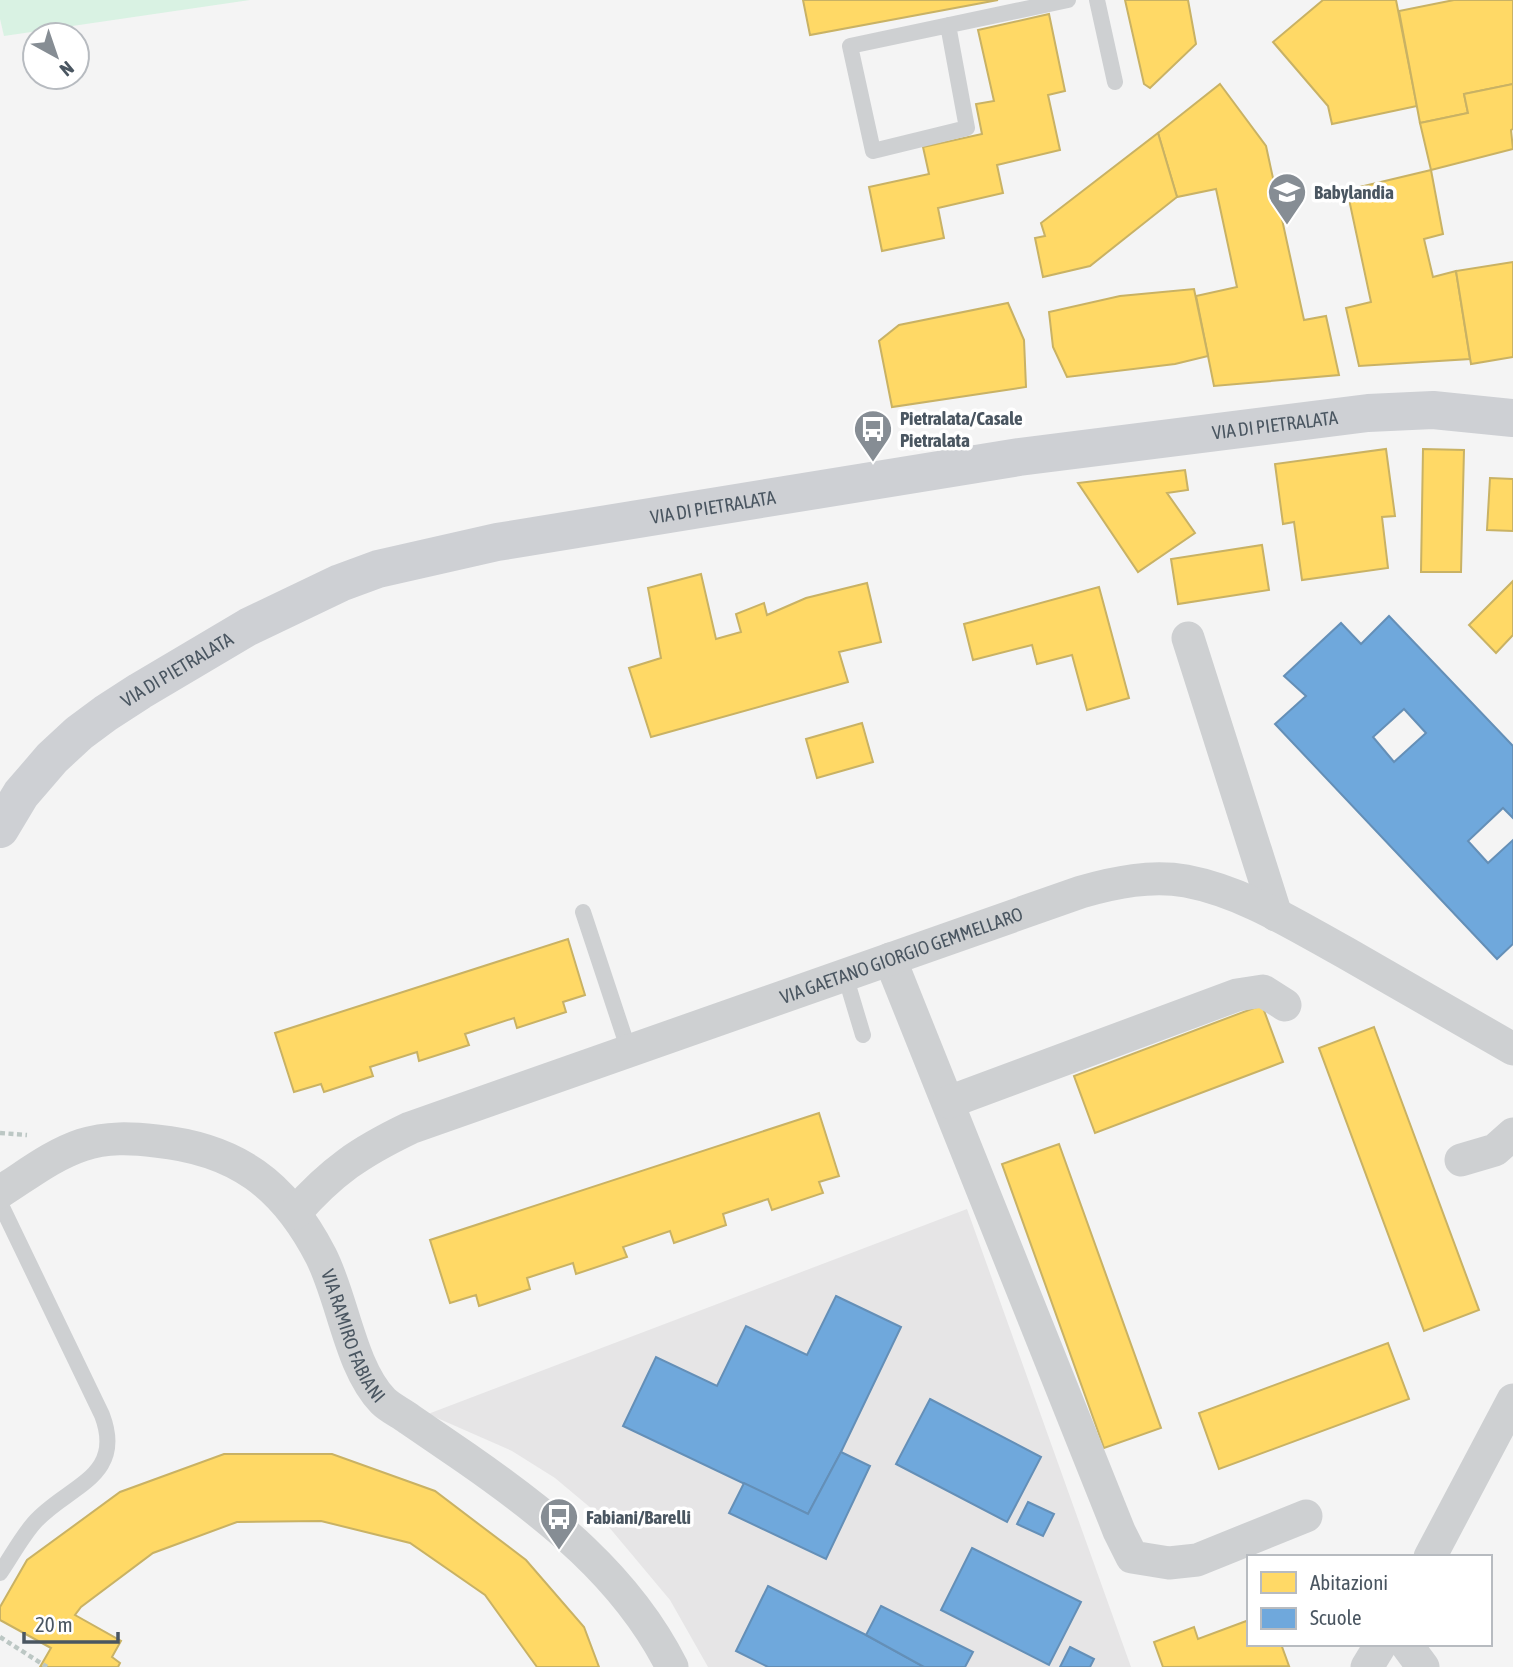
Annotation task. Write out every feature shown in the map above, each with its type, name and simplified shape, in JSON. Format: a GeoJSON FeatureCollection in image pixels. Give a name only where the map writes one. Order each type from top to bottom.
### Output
{"type":"FeatureCollection","features":[{"type":"Feature","properties":{"kind":"street","name":"VIA DI PIETRALATA"},"geometry":{"type":"LineString","coordinates":[[0,829],[21,794],[52,758],[106,713],[248,626],[340,583],[378,569],[497,542],[1018,457],[1368,413],[1433,410],[1513,418]]}},
{"type":"Feature","properties":{"kind":"street"},"geometry":{"type":"LineString","coordinates":[[1188,638],[1276,915]]}},
{"type":"Feature","properties":{"kind":"street","name":"VIA GAETANO GIORGIO GEMMELLARO"},"geometry":{"type":"LineString","coordinates":[[295,1213],[318,1187],[344,1164],[375,1144],[410,1128],[1081,892],[1113,883],[1149,878],[1184,881],[1227,891],[1276,915],[1513,1049]]}},
{"type":"Feature","properties":{"kind":"street"},"geometry":{"type":"LineString","coordinates":[[890,959],[1119,1531],[1132,1557],[1169,1563],[1196,1560],[1306,1516]]}},
{"type":"Feature","properties":{"kind":"street"},"geometry":{"type":"LineString","coordinates":[[949,1102],[1237,995],[1263,991],[1285,1005]]}},
{"type":"Feature","properties":{"kind":"street"},"geometry":{"type":"LineString","coordinates":[[1461,1160],[1495,1150],[1513,1134]]}},
{"type":"Feature","properties":{"kind":"street","name":"VIA RAMIRO FABIANI"},"geometry":{"type":"LineString","coordinates":[[0,1192],[51,1158],[82,1145],[111,1138],[182,1145],[215,1153],[241,1164],[262,1179],[295,1213],[321,1256],[363,1373],[383,1401],[518,1494],[578,1543],[631,1600],[657,1638],[672,1667]]}},
{"type":"Feature","properties":{"kind":"street"},"geometry":{"type":"LineString","coordinates":[[1431,1555],[1513,1400]]}},
{"type":"Feature","properties":{"kind":"street"},"geometry":{"type":"LineString","coordinates":[[1367,1667],[1380,1646]]}},
{"type":"Feature","properties":{"kind":"street"},"geometry":{"type":"LineString","coordinates":[[1407,1646],[1423,1667]]}},
{"type":"Feature","properties":{"kind":"lane"},"geometry":{"type":"LineString","coordinates":[[948,25],[967,128],[873,151],[850,46],[948,25],[1068,0]]}},
{"type":"Feature","properties":{"kind":"lane"},"geometry":{"type":"LineString","coordinates":[[1097,0],[1115,82]]}},
{"type":"Feature","properties":{"kind":"lane"},"geometry":{"type":"LineString","coordinates":[[583,912],[629,1051]]}},
{"type":"Feature","properties":{"kind":"lane"},"geometry":{"type":"LineString","coordinates":[[845,975],[863,1035]]}},
{"type":"Feature","properties":{"kind":"lane"},"geometry":{"type":"LineString","coordinates":[[0,1203],[102,1415],[108,1434],[106,1455],[100,1466],[83,1484],[44,1512],[0,1573]]}},
{"type":"Feature","properties":{"kind":"path"},"geometry":{"type":"LineString","coordinates":[[0,1637],[47,1667]]}},
{"type":"Feature","properties":{"kind":"shaded area"},"geometry":{"type":"Polygon","coordinates":[[[967,1209],[1131,1667],[708,1667],[670,1600],[598,1514],[555,1478],[512,1451],[428,1414],[967,1209]]]}},
{"type":"Feature","properties":{"kind":"green space"},"geometry":{"type":"Polygon","coordinates":[[[0,0],[250,0],[91,23],[91,21],[21,21],[21,34],[4,36],[0,0]]]}},
{"type":"Feature","properties":{"kind":"building: Abitazioni"},"geometry":{"type":"Polygon","coordinates":[[[803,0],[998,0],[810,35],[803,0]]]}},
{"type":"Feature","properties":{"kind":"building: Abitazioni"},"geometry":{"type":"Polygon","coordinates":[[[1125,0],[1188,0],[1196,44],[1150,88],[1144,84],[1125,0]]]}},
{"type":"Feature","properties":{"kind":"building: Abitazioni"},"geometry":{"type":"Polygon","coordinates":[[[1323,0],[1396,0],[1417,106],[1332,124],[1328,106],[1273,42],[1323,0]]]}},
{"type":"Feature","properties":{"kind":"building: Abitazioni"},"geometry":{"type":"Polygon","coordinates":[[[1454,0],[1513,0],[1513,84],[1464,94],[1468,113],[1420,123],[1399,11],[1454,0]]]}},
{"type":"Feature","properties":{"kind":"building: Abitazioni"},"geometry":{"type":"Polygon","coordinates":[[[1049,14],[1065,91],[1048,95],[1060,150],[997,165],[1003,193],[938,208],[944,238],[882,251],[869,187],[929,174],[923,147],[982,134],[976,104],[994,101],[978,30],[1049,14]]]}},
{"type":"Feature","properties":{"kind":"building: Abitazioni"},"geometry":{"type":"Polygon","coordinates":[[[1220,84],[1266,146],[1304,320],[1326,316],[1339,375],[1214,386],[1196,296],[1237,287],[1216,189],[1177,197],[1158,133],[1220,84]]]}},
{"type":"Feature","properties":{"kind":"building: Abitazioni"},"geometry":{"type":"Polygon","coordinates":[[[1513,84],[1513,149],[1431,170],[1420,123],[1468,113],[1464,94],[1513,84]]]}},
{"type":"Feature","properties":{"kind":"building: Abitazioni"},"geometry":{"type":"Polygon","coordinates":[[[1158,133],[1177,197],[1090,266],[1043,277],[1035,238],[1045,236],[1041,223],[1158,133]]]}},
{"type":"Feature","properties":{"kind":"building: Abitazioni"},"geometry":{"type":"Polygon","coordinates":[[[1431,170],[1443,234],[1424,239],[1433,277],[1456,271],[1470,359],[1359,366],[1346,308],[1371,302],[1347,190],[1431,170]]]}},
{"type":"Feature","properties":{"kind":"building: Abitazioni"},"geometry":{"type":"Polygon","coordinates":[[[1513,262],[1513,357],[1471,364],[1456,271],[1513,262]]]}},
{"type":"Feature","properties":{"kind":"building: Abitazioni"},"geometry":{"type":"Polygon","coordinates":[[[1194,289],[1208,356],[1175,364],[1067,377],[1053,347],[1049,312],[1120,296],[1194,289]]]}},
{"type":"Feature","properties":{"kind":"building: Abitazioni"},"geometry":{"type":"Polygon","coordinates":[[[1008,303],[1024,340],[1026,387],[892,407],[879,341],[899,325],[1008,303]]]}},
{"type":"Feature","properties":{"kind":"building: Abitazioni"},"geometry":{"type":"Polygon","coordinates":[[[1386,449],[1395,516],[1382,517],[1388,568],[1302,580],[1294,522],[1283,524],[1275,464],[1386,449]]]}},
{"type":"Feature","properties":{"kind":"building: Abitazioni"},"geometry":{"type":"Polygon","coordinates":[[[1423,449],[1464,450],[1461,572],[1421,572],[1423,449]]]}},
{"type":"Feature","properties":{"kind":"building: Abitazioni"},"geometry":{"type":"Polygon","coordinates":[[[1185,470],[1188,490],[1167,493],[1195,533],[1138,572],[1078,483],[1185,470]]]}},
{"type":"Feature","properties":{"kind":"building: Abitazioni"},"geometry":{"type":"Polygon","coordinates":[[[1490,478],[1513,479],[1513,531],[1487,530],[1490,478]]]}},
{"type":"Feature","properties":{"kind":"building: Abitazioni"},"geometry":{"type":"Polygon","coordinates":[[[1262,545],[1269,590],[1178,604],[1171,559],[1262,545]]]}},
{"type":"Feature","properties":{"kind":"building: Abitazioni"},"geometry":{"type":"Polygon","coordinates":[[[701,574],[716,639],[741,632],[736,614],[764,603],[767,615],[806,598],[867,583],[881,642],[839,652],[848,682],[651,737],[629,668],[661,658],[648,588],[701,574]]]}},
{"type":"Feature","properties":{"kind":"building: Abitazioni"},"geometry":{"type":"Polygon","coordinates":[[[1513,581],[1513,635],[1496,653],[1469,625],[1513,581]]]}},
{"type":"Feature","properties":{"kind":"building: Abitazioni"},"geometry":{"type":"Polygon","coordinates":[[[1099,587],[1129,698],[1087,710],[1072,655],[1037,664],[1032,645],[973,660],[964,624],[1099,587]]]}},
{"type":"Feature","properties":{"kind":"building: Abitazioni"},"geometry":{"type":"Polygon","coordinates":[[[862,723],[873,762],[817,778],[806,739],[862,723]]]}},
{"type":"Feature","properties":{"kind":"building: Abitazioni"},"geometry":{"type":"Polygon","coordinates":[[[568,939],[585,995],[563,1002],[566,1012],[517,1028],[514,1018],[465,1034],[469,1045],[419,1061],[417,1052],[370,1067],[373,1076],[324,1092],[321,1084],[294,1092],[275,1033],[568,939]]]}},
{"type":"Feature","properties":{"kind":"building: Abitazioni"},"geometry":{"type":"Polygon","coordinates":[[[1262,1005],[1283,1062],[1095,1133],[1074,1076],[1262,1005]]]}},
{"type":"Feature","properties":{"kind":"building: Abitazioni"},"geometry":{"type":"Polygon","coordinates":[[[1374,1027],[1479,1310],[1424,1331],[1319,1048],[1374,1027]]]}},
{"type":"Feature","properties":{"kind":"building: Abitazioni"},"geometry":{"type":"Polygon","coordinates":[[[819,1113],[839,1176],[819,1182],[823,1193],[772,1210],[768,1199],[723,1214],[726,1225],[674,1243],[670,1231],[623,1247],[627,1257],[576,1274],[573,1263],[527,1278],[530,1289],[479,1306],[476,1295],[450,1303],[430,1240],[819,1113]]]}},
{"type":"Feature","properties":{"kind":"building: Abitazioni"},"geometry":{"type":"Polygon","coordinates":[[[1059,1144],[1161,1428],[1104,1448],[1002,1164],[1059,1144]]]}},
{"type":"Feature","properties":{"kind":"building: Abitazioni"},"geometry":{"type":"Polygon","coordinates":[[[1388,1343],[1409,1399],[1219,1469],[1199,1413],[1388,1343]]]}},
{"type":"Feature","properties":{"kind":"building: Abitazioni"},"geometry":{"type":"Polygon","coordinates":[[[224,1454],[332,1454],[435,1491],[526,1560],[584,1627],[599,1667],[537,1667],[485,1595],[410,1543],[321,1521],[237,1522],[153,1553],[81,1607],[75,1615],[121,1641],[112,1657],[120,1663],[118,1667],[40,1667],[51,1648],[0,1620],[0,1607],[27,1560],[120,1492],[224,1454]]]}},
{"type":"Feature","properties":{"kind":"building: Abitazioni"},"geometry":{"type":"Polygon","coordinates":[[[1247,1621],[1247,1646],[1282,1646],[1289,1666],[1163,1667],[1154,1642],[1194,1627],[1198,1639],[1247,1621]]]}},
{"type":"Feature","properties":{"kind":"building: Scuole"},"geometry":{"type":"Polygon","coordinates":[[[1389,616],[1513,746],[1513,818],[1503,808],[1468,841],[1488,863],[1513,840],[1513,944],[1497,959],[1275,724],[1306,696],[1284,676],[1341,623],[1361,644],[1389,616]],[[1404,709],[1373,737],[1394,762],[1426,733],[1404,709]]]}},
{"type":"Feature","properties":{"kind":"building: Scuole"},"geometry":{"type":"Polygon","coordinates":[[[836,1296],[901,1327],[808,1514],[623,1426],[656,1357],[717,1386],[746,1326],[807,1355],[836,1296]]]}},
{"type":"Feature","properties":{"kind":"building: Scuole"},"geometry":{"type":"Polygon","coordinates":[[[930,1399],[1041,1457],[1007,1522],[896,1464],[930,1399]]]}},
{"type":"Feature","properties":{"kind":"building: Scuole"},"geometry":{"type":"Polygon","coordinates":[[[841,1452],[870,1466],[826,1559],[729,1513],[744,1483],[808,1514],[841,1452]]]}},
{"type":"Feature","properties":{"kind":"building: Scuole"},"geometry":{"type":"Polygon","coordinates":[[[1028,1502],[1054,1514],[1043,1536],[1017,1524],[1028,1502]]]}},
{"type":"Feature","properties":{"kind":"building: Scuole"},"geometry":{"type":"Polygon","coordinates":[[[972,1548],[1081,1602],[1049,1665],[941,1610],[972,1548]]]}},
{"type":"Feature","properties":{"kind":"building: Scuole"},"geometry":{"type":"Polygon","coordinates":[[[768,1586],[924,1667],[768,1667],[736,1651],[768,1586]]]}},
{"type":"Feature","properties":{"kind":"building: Scuole"},"geometry":{"type":"Polygon","coordinates":[[[881,1606],[973,1652],[965,1667],[924,1667],[866,1635],[881,1606]]]}},
{"type":"Feature","properties":{"kind":"building: Scuole"},"geometry":{"type":"Polygon","coordinates":[[[1070,1647],[1094,1659],[1090,1667],[1060,1667],[1070,1647]]]}},
{"type":"Feature","properties":{"kind":"place","name":"Babylandia"},"geometry":{"type":"Point","coordinates":[1287,226]}},
{"type":"Feature","properties":{"kind":"place","name":"Pietralata/Casale Pietralata"},"geometry":{"type":"Point","coordinates":[873,463]}},
{"type":"Feature","properties":{"kind":"place","name":"Fabiani/Barelli"},"geometry":{"type":"Point","coordinates":[559,1551]}}]}
